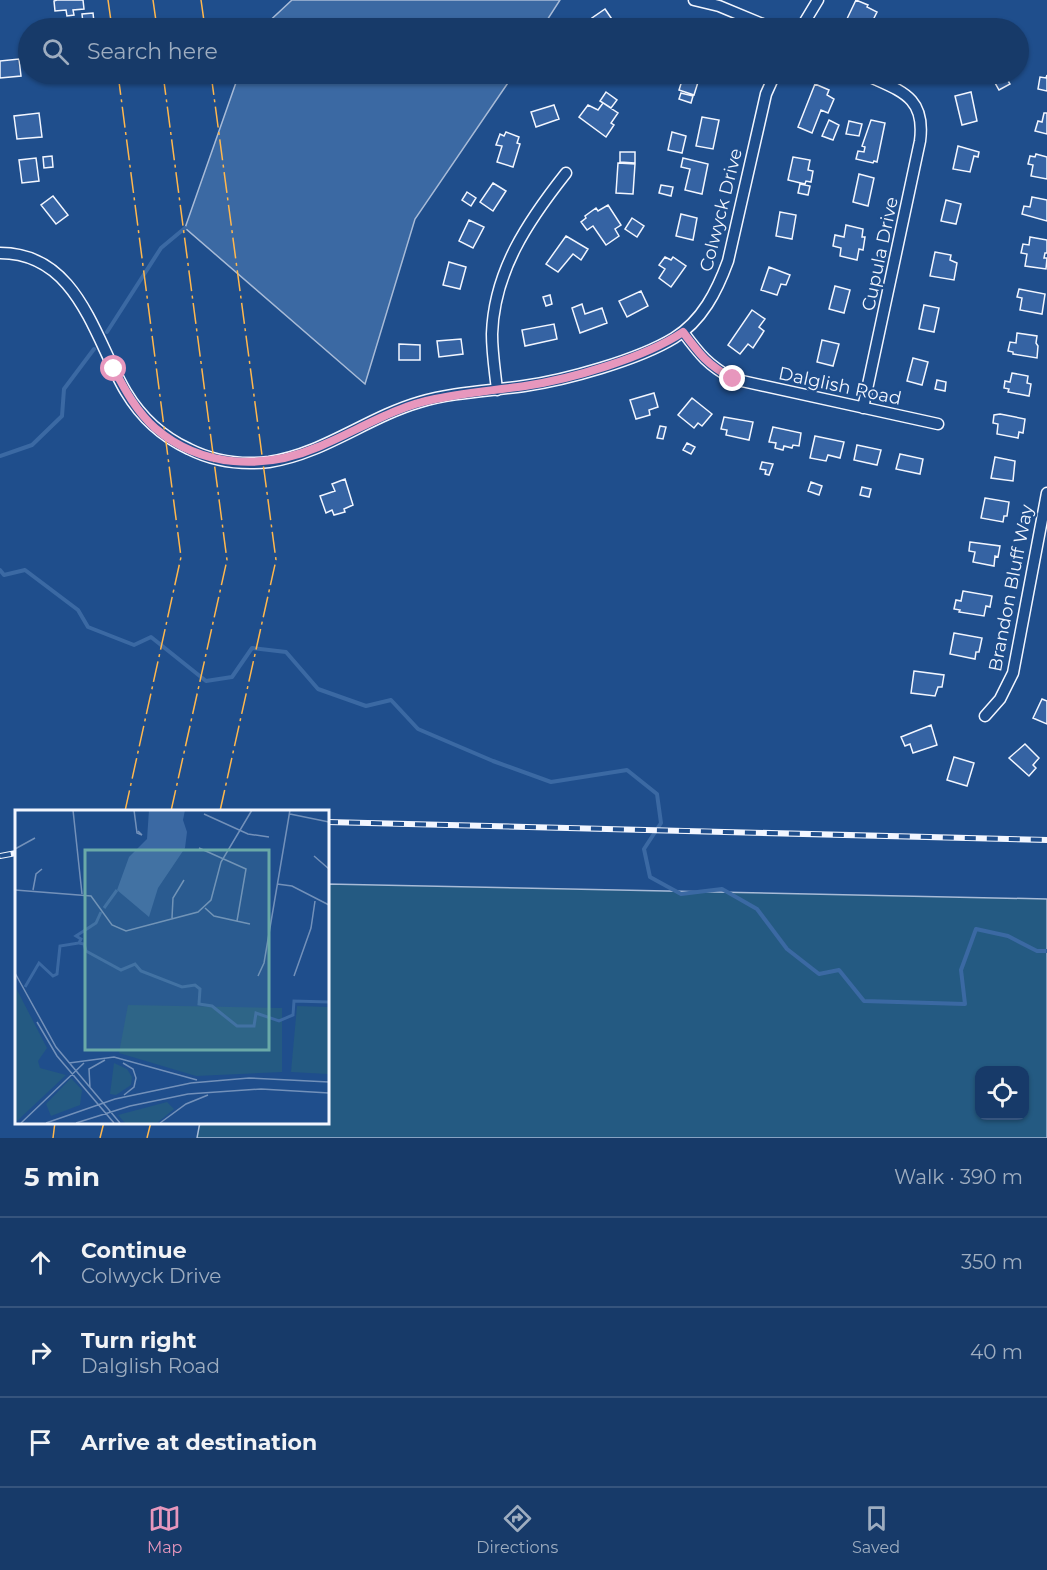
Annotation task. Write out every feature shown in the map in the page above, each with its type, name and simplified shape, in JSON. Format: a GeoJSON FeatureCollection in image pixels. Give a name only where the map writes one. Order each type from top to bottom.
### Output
{"type":"FeatureCollection","features":[{"type":"Feature","properties":{"kind":"street"},"geometry":{"type":"LineString","coordinates":[[694,0],[748,18]]}},
{"type":"Feature","properties":{"kind":"street"},"geometry":{"type":"LineString","coordinates":[[807,18],[818,0]]}},
{"type":"Feature","properties":{"kind":"street","name":"Colwyck Drive"},"geometry":{"type":"LineString","coordinates":[[0,253],[35,260],[51,269],[65,281],[82,303],[114,369],[137,408],[155,428],[174,441],[212,458],[253,463],[294,456],[406,406],[437,398],[553,380],[643,353],[683,332],[708,305],[719,287],[728,261],[766,94],[770,84]]}},
{"type":"Feature","properties":{"kind":"street","name":"Cupula Drive"},"geometry":{"type":"LineString","coordinates":[[863,408],[922,125],[916,107],[906,94],[885,84]]}},
{"type":"Feature","properties":{"kind":"street"},"geometry":{"type":"LineString","coordinates":[[497,390],[492,334],[494,310],[502,275],[520,238],[566,173]]}},
{"type":"Feature","properties":{"kind":"street","name":"Dalglish Road"},"geometry":{"type":"LineString","coordinates":[[683,332],[712,367],[733,379],[938,424]]}},
{"type":"Feature","properties":{"kind":"street","name":"Brandon Bluff Way"},"geometry":{"type":"LineString","coordinates":[[985,716],[1000,699],[1013,674],[1047,493]]}},
{"type":"Feature","properties":{"kind":"shaded area"},"geometry":{"type":"Polygon","coordinates":[[[292,0],[560,0],[548,18],[273,18],[292,0]]]}},
{"type":"Feature","properties":{"kind":"shaded area"},"geometry":{"type":"Polygon","coordinates":[[[235,84],[507,84],[415,219],[365,384],[185,228],[235,84]]]}},
{"type":"Feature","properties":{"kind":"shaded area"},"geometry":{"type":"Polygon","coordinates":[[[328,884],[1047,899],[1047,1138],[197,1138],[200,1123],[328,1123],[328,884]]]}},
{"type":"Feature","properties":{"kind":"building"},"geometry":{"type":"Polygon","coordinates":[[[83,0],[84,9],[73,10],[74,15],[67,16],[66,10],[55,11],[54,1],[83,0]]]}},
{"type":"Feature","properties":{"kind":"building"},"geometry":{"type":"Polygon","coordinates":[[[856,0],[877,12],[874,18],[847,18],[856,0]]]}},
{"type":"Feature","properties":{"kind":"building"},"geometry":{"type":"Polygon","coordinates":[[[605,9],[611,18],[592,18],[605,9]]]}},
{"type":"Feature","properties":{"kind":"building"},"geometry":{"type":"Polygon","coordinates":[[[93,13],[94,18],[82,18],[82,14],[93,13]]]}},
{"type":"Feature","properties":{"kind":"building"},"geometry":{"type":"Polygon","coordinates":[[[18,59],[18,76],[0,78],[0,61],[18,59]]]}},
{"type":"Feature","properties":{"kind":"building"},"geometry":{"type":"Polygon","coordinates":[[[1047,75],[1047,91],[1038,89],[1040,77],[1046,78],[1047,75]]]}},
{"type":"Feature","properties":{"kind":"building"},"geometry":{"type":"Polygon","coordinates":[[[681,84],[697,84],[694,95],[679,90],[681,84]]]}},
{"type":"Feature","properties":{"kind":"building"},"geometry":{"type":"Polygon","coordinates":[[[815,84],[829,90],[827,95],[834,99],[828,113],[821,110],[812,133],[798,127],[815,84]]]}},
{"type":"Feature","properties":{"kind":"building"},"geometry":{"type":"Polygon","coordinates":[[[996,84],[1010,84],[999,90],[996,84]]]}},
{"type":"Feature","properties":{"kind":"building"},"geometry":{"type":"Polygon","coordinates":[[[606,92],[617,100],[611,108],[600,101],[606,92]]]}},
{"type":"Feature","properties":{"kind":"building"},"geometry":{"type":"Polygon","coordinates":[[[971,92],[977,121],[962,125],[955,96],[971,92]]]}},
{"type":"Feature","properties":{"kind":"building"},"geometry":{"type":"Polygon","coordinates":[[[681,93],[693,96],[691,103],[679,99],[681,93]]]}},
{"type":"Feature","properties":{"kind":"building"},"geometry":{"type":"Polygon","coordinates":[[[603,103],[618,113],[606,137],[579,117],[588,105],[598,110],[603,103]]]}},
{"type":"Feature","properties":{"kind":"building"},"geometry":{"type":"Polygon","coordinates":[[[554,105],[559,119],[536,127],[531,112],[554,105]]]}},
{"type":"Feature","properties":{"kind":"building"},"geometry":{"type":"Polygon","coordinates":[[[39,113],[42,137],[17,139],[14,116],[39,113]]]}},
{"type":"Feature","properties":{"kind":"building"},"geometry":{"type":"Polygon","coordinates":[[[1044,113],[1047,113],[1047,134],[1035,131],[1038,121],[1042,122],[1044,113]]]}},
{"type":"Feature","properties":{"kind":"building"},"geometry":{"type":"Polygon","coordinates":[[[702,117],[719,120],[713,149],[696,146],[702,117]]]}},
{"type":"Feature","properties":{"kind":"building"},"geometry":{"type":"Polygon","coordinates":[[[829,120],[839,125],[833,140],[822,136],[829,120]]]}},
{"type":"Feature","properties":{"kind":"building"},"geometry":{"type":"Polygon","coordinates":[[[871,120],[885,123],[877,162],[873,163],[856,159],[858,151],[864,152],[865,147],[862,146],[871,120]]]}},
{"type":"Feature","properties":{"kind":"building"},"geometry":{"type":"Polygon","coordinates":[[[849,121],[862,124],[859,136],[846,134],[849,121]]]}},
{"type":"Feature","properties":{"kind":"building"},"geometry":{"type":"Polygon","coordinates":[[[506,132],[519,137],[517,143],[520,144],[513,167],[497,162],[502,146],[496,145],[500,134],[504,136],[506,132]]]}},
{"type":"Feature","properties":{"kind":"building"},"geometry":{"type":"Polygon","coordinates":[[[672,132],[686,136],[682,153],[668,150],[672,132]]]}},
{"type":"Feature","properties":{"kind":"building"},"geometry":{"type":"Polygon","coordinates":[[[958,146],[979,152],[978,157],[974,156],[970,172],[953,169],[958,146]]]}},
{"type":"Feature","properties":{"kind":"building"},"geometry":{"type":"Polygon","coordinates":[[[620,152],[635,152],[635,163],[620,162],[620,152]]]}},
{"type":"Feature","properties":{"kind":"building"},"geometry":{"type":"Polygon","coordinates":[[[1036,154],[1047,157],[1047,179],[1031,176],[1033,165],[1028,164],[1030,156],[1035,157],[1036,154]]]}},
{"type":"Feature","properties":{"kind":"building"},"geometry":{"type":"Polygon","coordinates":[[[52,156],[53,167],[44,168],[43,157],[52,156]]]}},
{"type":"Feature","properties":{"kind":"building"},"geometry":{"type":"Polygon","coordinates":[[[793,157],[810,160],[808,170],[813,171],[811,182],[806,181],[805,184],[788,180],[793,157]]]}},
{"type":"Feature","properties":{"kind":"building"},"geometry":{"type":"Polygon","coordinates":[[[36,158],[39,181],[22,183],[19,160],[36,158]]]}},
{"type":"Feature","properties":{"kind":"building"},"geometry":{"type":"Polygon","coordinates":[[[683,158],[708,164],[702,194],[685,190],[690,169],[681,167],[683,158]]]}},
{"type":"Feature","properties":{"kind":"building"},"geometry":{"type":"Polygon","coordinates":[[[618,163],[635,164],[633,194],[616,193],[618,163]]]}},
{"type":"Feature","properties":{"kind":"building"},"geometry":{"type":"Polygon","coordinates":[[[859,174],[874,178],[868,206],[853,202],[859,174]]]}},
{"type":"Feature","properties":{"kind":"building"},"geometry":{"type":"Polygon","coordinates":[[[493,183],[506,191],[493,211],[480,202],[493,183]]]}},
{"type":"Feature","properties":{"kind":"building"},"geometry":{"type":"Polygon","coordinates":[[[800,184],[810,186],[808,195],[798,193],[800,184]]]}},
{"type":"Feature","properties":{"kind":"building"},"geometry":{"type":"Polygon","coordinates":[[[661,185],[673,187],[671,196],[659,193],[661,185]]]}},
{"type":"Feature","properties":{"kind":"building"},"geometry":{"type":"Polygon","coordinates":[[[467,192],[476,198],[471,206],[462,200],[467,192]]]}},
{"type":"Feature","properties":{"kind":"building"},"geometry":{"type":"Polygon","coordinates":[[[53,196],[68,215],[56,224],[41,205],[53,196]]]}},
{"type":"Feature","properties":{"kind":"building"},"geometry":{"type":"Polygon","coordinates":[[[1032,197],[1047,200],[1047,221],[1022,214],[1024,206],[1030,207],[1032,197]]]}},
{"type":"Feature","properties":{"kind":"building"},"geometry":{"type":"Polygon","coordinates":[[[946,200],[961,204],[956,224],[941,221],[946,200]]]}},
{"type":"Feature","properties":{"kind":"building"},"geometry":{"type":"Polygon","coordinates":[[[608,205],[621,225],[615,229],[619,236],[606,245],[593,226],[587,230],[581,222],[596,208],[598,211],[608,205]]]}},
{"type":"Feature","properties":{"kind":"building"},"geometry":{"type":"Polygon","coordinates":[[[780,212],[796,215],[792,239],[776,236],[780,212]]]}},
{"type":"Feature","properties":{"kind":"building"},"geometry":{"type":"Polygon","coordinates":[[[681,214],[697,218],[693,240],[676,236],[681,214]]]}},
{"type":"Feature","properties":{"kind":"building"},"geometry":{"type":"Polygon","coordinates":[[[632,218],[644,226],[637,237],[625,229],[632,218]]]}},
{"type":"Feature","properties":{"kind":"building"},"geometry":{"type":"Polygon","coordinates":[[[469,220],[484,227],[473,248],[459,241],[469,220]]]}},
{"type":"Feature","properties":{"kind":"building"},"geometry":{"type":"Polygon","coordinates":[[[846,225],[863,229],[862,237],[865,237],[863,250],[859,249],[857,260],[840,256],[841,248],[833,246],[835,235],[844,237],[846,225]]]}},
{"type":"Feature","properties":{"kind":"building"},"geometry":{"type":"Polygon","coordinates":[[[566,236],[588,249],[581,260],[573,254],[558,272],[546,264],[566,236]]]}},
{"type":"Feature","properties":{"kind":"building"},"geometry":{"type":"Polygon","coordinates":[[[1030,237],[1047,240],[1047,253],[1044,258],[1047,258],[1046,269],[1025,266],[1027,254],[1021,253],[1023,244],[1029,245],[1030,237]]]}},
{"type":"Feature","properties":{"kind":"building"},"geometry":{"type":"Polygon","coordinates":[[[935,252],[951,255],[950,260],[957,263],[954,280],[930,276],[935,252]]]}},
{"type":"Feature","properties":{"kind":"building"},"geometry":{"type":"Polygon","coordinates":[[[665,257],[671,260],[673,257],[686,266],[671,287],[659,278],[665,269],[659,265],[665,257]]]}},
{"type":"Feature","properties":{"kind":"building"},"geometry":{"type":"Polygon","coordinates":[[[449,262],[466,267],[460,289],[443,285],[449,262]]]}},
{"type":"Feature","properties":{"kind":"building"},"geometry":{"type":"Polygon","coordinates":[[[769,267],[790,275],[786,285],[781,284],[777,295],[761,290],[769,267]]]}},
{"type":"Feature","properties":{"kind":"building"},"geometry":{"type":"Polygon","coordinates":[[[835,286],[850,290],[844,313],[829,309],[835,286]]]}},
{"type":"Feature","properties":{"kind":"building"},"geometry":{"type":"Polygon","coordinates":[[[1019,289],[1045,294],[1042,314],[1020,310],[1022,298],[1017,297],[1019,289]]]}},
{"type":"Feature","properties":{"kind":"building"},"geometry":{"type":"Polygon","coordinates":[[[641,291],[648,306],[627,317],[619,301],[641,291]]]}},
{"type":"Feature","properties":{"kind":"building"},"geometry":{"type":"Polygon","coordinates":[[[550,295],[552,304],[546,306],[543,297],[550,295]]]}},
{"type":"Feature","properties":{"kind":"building"},"geometry":{"type":"Polygon","coordinates":[[[582,304],[585,314],[602,308],[607,323],[580,333],[572,308],[582,304]]]}},
{"type":"Feature","properties":{"kind":"building"},"geometry":{"type":"Polygon","coordinates":[[[924,305],[939,308],[934,332],[919,329],[924,305]]]}},
{"type":"Feature","properties":{"kind":"building"},"geometry":{"type":"Polygon","coordinates":[[[752,310],[765,319],[759,327],[764,331],[753,348],[748,344],[740,354],[728,345],[752,310]]]}},
{"type":"Feature","properties":{"kind":"building"},"geometry":{"type":"Polygon","coordinates":[[[554,324],[557,339],[525,346],[522,330],[554,324]]]}},
{"type":"Feature","properties":{"kind":"building"},"geometry":{"type":"Polygon","coordinates":[[[1017,333],[1037,336],[1037,358],[1008,351],[1010,342],[1016,343],[1017,333]]]}},
{"type":"Feature","properties":{"kind":"building"},"geometry":{"type":"Polygon","coordinates":[[[461,339],[463,354],[439,357],[437,341],[461,339]]]}},
{"type":"Feature","properties":{"kind":"building"},"geometry":{"type":"Polygon","coordinates":[[[822,340],[839,344],[833,366],[817,362],[822,340]]]}},
{"type":"Feature","properties":{"kind":"building"},"geometry":{"type":"Polygon","coordinates":[[[399,344],[420,345],[420,360],[399,360],[399,344]]]}},
{"type":"Feature","properties":{"kind":"building"},"geometry":{"type":"Polygon","coordinates":[[[913,358],[928,362],[922,385],[907,381],[913,358]]]}},
{"type":"Feature","properties":{"kind":"building"},"geometry":{"type":"Polygon","coordinates":[[[1012,373],[1028,376],[1027,383],[1031,384],[1029,396],[1008,392],[1009,389],[1004,388],[1005,381],[1010,382],[1012,373]]]}},
{"type":"Feature","properties":{"kind":"building"},"geometry":{"type":"Polygon","coordinates":[[[937,380],[946,382],[945,391],[935,389],[937,380]]]}},
{"type":"Feature","properties":{"kind":"building"},"geometry":{"type":"Polygon","coordinates":[[[654,393],[658,407],[649,410],[650,415],[636,419],[630,400],[654,393]]]}},
{"type":"Feature","properties":{"kind":"building"},"geometry":{"type":"Polygon","coordinates":[[[692,398],[712,414],[702,426],[698,423],[694,428],[678,415],[692,398]]]}},
{"type":"Feature","properties":{"kind":"building"},"geometry":{"type":"Polygon","coordinates":[[[994,415],[1025,419],[1023,433],[1019,432],[1018,438],[997,434],[998,424],[993,423],[994,415]]]}},
{"type":"Feature","properties":{"kind":"building"},"geometry":{"type":"Polygon","coordinates":[[[724,417],[753,422],[749,440],[726,435],[727,430],[721,429],[724,417]]]}},
{"type":"Feature","properties":{"kind":"building"},"geometry":{"type":"Polygon","coordinates":[[[660,426],[666,427],[663,439],[657,438],[660,426]]]}},
{"type":"Feature","properties":{"kind":"building"},"geometry":{"type":"Polygon","coordinates":[[[773,427],[801,433],[799,446],[793,445],[792,448],[784,446],[783,450],[775,448],[776,443],[769,442],[773,427]]]}},
{"type":"Feature","properties":{"kind":"building"},"geometry":{"type":"Polygon","coordinates":[[[815,436],[844,442],[840,458],[828,455],[826,461],[810,458],[815,436]]]}},
{"type":"Feature","properties":{"kind":"building"},"geometry":{"type":"Polygon","coordinates":[[[687,443],[695,447],[691,454],[683,450],[687,443]]]}},
{"type":"Feature","properties":{"kind":"building"},"geometry":{"type":"Polygon","coordinates":[[[857,445],[881,450],[877,465],[854,460],[857,445]]]}},
{"type":"Feature","properties":{"kind":"building"},"geometry":{"type":"Polygon","coordinates":[[[900,454],[923,459],[920,474],[896,469],[900,454]]]}},
{"type":"Feature","properties":{"kind":"building"},"geometry":{"type":"Polygon","coordinates":[[[995,457],[1015,461],[1013,481],[991,478],[995,457]]]}},
{"type":"Feature","properties":{"kind":"building"},"geometry":{"type":"Polygon","coordinates":[[[762,462],[773,464],[769,475],[765,474],[766,470],[760,469],[762,462]]]}},
{"type":"Feature","properties":{"kind":"building"},"geometry":{"type":"Polygon","coordinates":[[[345,479],[353,505],[344,509],[345,512],[334,515],[332,510],[326,513],[320,496],[335,491],[332,484],[345,479]]]}},
{"type":"Feature","properties":{"kind":"building"},"geometry":{"type":"Polygon","coordinates":[[[811,482],[822,486],[819,495],[808,491],[811,482]]]}},
{"type":"Feature","properties":{"kind":"building"},"geometry":{"type":"Polygon","coordinates":[[[862,487],[871,489],[869,497],[860,495],[862,487]]]}},
{"type":"Feature","properties":{"kind":"building"},"geometry":{"type":"Polygon","coordinates":[[[985,498],[1009,502],[1007,516],[1004,516],[1003,522],[981,518],[985,498]]]}},
{"type":"Feature","properties":{"kind":"building"},"geometry":{"type":"Polygon","coordinates":[[[970,542],[1000,546],[998,557],[995,556],[994,566],[973,562],[975,552],[969,551],[970,542]]]}},
{"type":"Feature","properties":{"kind":"building"},"geometry":{"type":"Polygon","coordinates":[[[963,591],[992,596],[990,607],[986,606],[984,616],[954,609],[956,600],[961,601],[963,591]]]}},
{"type":"Feature","properties":{"kind":"building"},"geometry":{"type":"Polygon","coordinates":[[[954,633],[982,638],[975,659],[950,654],[954,633]]]}},
{"type":"Feature","properties":{"kind":"building"},"geometry":{"type":"Polygon","coordinates":[[[914,671],[944,675],[942,687],[938,687],[935,696],[911,693],[914,671]]]}},
{"type":"Feature","properties":{"kind":"building"},"geometry":{"type":"Polygon","coordinates":[[[1042,699],[1047,701],[1047,724],[1033,718],[1042,699]]]}},
{"type":"Feature","properties":{"kind":"building"},"geometry":{"type":"Polygon","coordinates":[[[931,725],[937,745],[913,753],[910,744],[905,746],[901,737],[931,725]]]}},
{"type":"Feature","properties":{"kind":"building"},"geometry":{"type":"Polygon","coordinates":[[[1025,744],[1039,758],[1033,765],[1036,768],[1029,776],[1009,758],[1025,744]]]}},
{"type":"Feature","properties":{"kind":"building"},"geometry":{"type":"Polygon","coordinates":[[[954,757],[974,763],[967,786],[947,780],[954,757]]]}},
{"type":"Feature","properties":{"kind":"waterway"},"geometry":{"type":"LineString","coordinates":[[107,332],[161,248],[185,228]]}},
{"type":"Feature","properties":{"kind":"waterway"},"geometry":{"type":"LineString","coordinates":[[0,456],[32,445],[62,416],[64,389],[94,349]]}},
{"type":"Feature","properties":{"kind":"waterway"},"geometry":{"type":"LineString","coordinates":[[0,570],[4,575],[25,570],[78,610],[88,627],[134,645],[151,637],[206,681],[232,677],[252,648],[286,652],[318,689],[366,706],[391,700],[418,729],[493,761],[551,782],[627,770],[657,794],[661,823],[644,849],[650,877],[681,894],[722,889],[757,909],[787,949],[819,974],[839,970],[864,1001],[965,1004],[961,970],[976,929],[1008,936],[1037,951],[1047,951]]}},
{"type":"Feature","properties":{"kind":"railway"},"geometry":{"type":"LineString","coordinates":[[328,822],[1047,840]]}},
{"type":"Feature","properties":{"kind":"railway"},"geometry":{"type":"LineString","coordinates":[[0,856],[15,853]]}},
{"type":"Feature","properties":{"kind":"power"},"geometry":{"type":"LineString","coordinates":[[108,0],[111,18]]}},
{"type":"Feature","properties":{"kind":"power"},"geometry":{"type":"LineString","coordinates":[[153,0],[156,18]]}},
{"type":"Feature","properties":{"kind":"power"},"geometry":{"type":"LineString","coordinates":[[201,0],[204,18]]}},
{"type":"Feature","properties":{"kind":"power"},"geometry":{"type":"LineString","coordinates":[[119,84],[181,557],[125,810]]}},
{"type":"Feature","properties":{"kind":"power"},"geometry":{"type":"LineString","coordinates":[[164,84],[227,560],[171,810]]}},
{"type":"Feature","properties":{"kind":"power"},"geometry":{"type":"LineString","coordinates":[[212,84],[276,560],[220,810]]}},
{"type":"Feature","properties":{"kind":"power"},"geometry":{"type":"LineString","coordinates":[[53,1138],[55,1123]]}},
{"type":"Feature","properties":{"kind":"power"},"geometry":{"type":"LineString","coordinates":[[100,1138],[104,1123]]}},
{"type":"Feature","properties":{"kind":"power"},"geometry":{"type":"LineString","coordinates":[[147,1138],[151,1123]]}},
{"type":"Feature","properties":{"kind":"route"},"geometry":{"type":"LineString","coordinates":[[114,369],[126,393],[137,408],[155,428],[174,441],[191,451],[212,458],[253,463],[294,456],[398,409],[422,401],[527,386],[553,380],[643,353],[683,332],[712,367],[733,379]]}}]}
